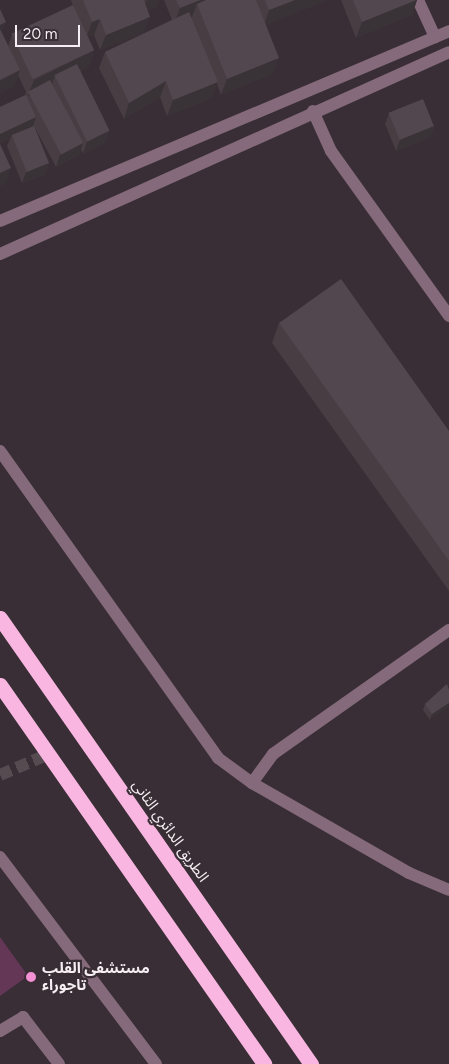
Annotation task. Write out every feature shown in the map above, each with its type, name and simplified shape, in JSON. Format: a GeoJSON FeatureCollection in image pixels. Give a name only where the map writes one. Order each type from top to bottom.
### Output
{"type":"FeatureCollection","features":[{"type":"Feature","properties":{"kind":"highway","name":"الطريق الدائري الثاني"},"geometry":{"type":"LineString","coordinates":[[0,618],[311,1064]]}},
{"type":"Feature","properties":{"kind":"highway"},"geometry":{"type":"LineString","coordinates":[[0,685],[264,1064]]}},
{"type":"Feature","properties":{"kind":"street"},"geometry":{"type":"LineString","coordinates":[[418,0],[435,37]]}},
{"type":"Feature","properties":{"kind":"street"},"geometry":{"type":"LineString","coordinates":[[0,221],[449,31]]}},
{"type":"Feature","properties":{"kind":"street"},"geometry":{"type":"LineString","coordinates":[[0,254],[313,111],[449,52]]}},
{"type":"Feature","properties":{"kind":"street"},"geometry":{"type":"LineString","coordinates":[[313,111],[331,151],[449,316]]}},
{"type":"Feature","properties":{"kind":"street"},"geometry":{"type":"LineString","coordinates":[[0,450],[200,737],[218,758],[252,783],[409,873],[449,890]]}},
{"type":"Feature","properties":{"kind":"street"},"geometry":{"type":"LineString","coordinates":[[252,783],[274,754],[449,630]]}},
{"type":"Feature","properties":{"kind":"street"},"geometry":{"type":"LineString","coordinates":[[0,857],[156,1064]]}},
{"type":"Feature","properties":{"kind":"street"},"geometry":{"type":"LineString","coordinates":[[0,1031],[23,1018],[59,1064]]}},
{"type":"Feature","properties":{"kind":"shaded area"},"geometry":{"type":"Polygon","coordinates":[[[0,937],[28,976],[0,996],[0,937]]]}},
{"type":"Feature","properties":{"kind":"building"},"geometry":{"type":"Polygon","coordinates":[[[83,0],[144,0],[150,17],[106,35],[100,19],[92,22],[83,0]]]}},
{"type":"Feature","properties":{"kind":"building"},"geometry":{"type":"Polygon","coordinates":[[[176,0],[200,0],[180,8],[176,0]]]}},
{"type":"Feature","properties":{"kind":"building"},"geometry":{"type":"Polygon","coordinates":[[[206,0],[256,0],[279,58],[227,79],[197,4],[206,0]]]}},
{"type":"Feature","properties":{"kind":"building"},"geometry":{"type":"Polygon","coordinates":[[[265,0],[295,0],[269,10],[265,0]]]}},
{"type":"Feature","properties":{"kind":"building"},"geometry":{"type":"Polygon","coordinates":[[[353,0],[416,0],[362,22],[353,0]]]}},
{"type":"Feature","properties":{"kind":"building"},"geometry":{"type":"Polygon","coordinates":[[[73,5],[94,50],[33,79],[11,34],[73,5]]]}},
{"type":"Feature","properties":{"kind":"building"},"geometry":{"type":"Polygon","coordinates":[[[0,9],[6,22],[0,25],[0,9]]]}},
{"type":"Feature","properties":{"kind":"building"},"geometry":{"type":"Polygon","coordinates":[[[189,12],[218,82],[173,100],[166,81],[129,103],[105,52],[189,12]]]}},
{"type":"Feature","properties":{"kind":"building"},"geometry":{"type":"Polygon","coordinates":[[[0,29],[20,70],[0,80],[0,29]]]}},
{"type":"Feature","properties":{"kind":"building"},"geometry":{"type":"Polygon","coordinates":[[[77,64],[109,131],[87,141],[55,75],[77,64]]]}},
{"type":"Feature","properties":{"kind":"building"},"geometry":{"type":"Polygon","coordinates":[[[50,80],[83,143],[61,154],[28,92],[50,80]]]}},
{"type":"Feature","properties":{"kind":"building"},"geometry":{"type":"Polygon","coordinates":[[[26,95],[36,117],[0,134],[0,107],[26,95]]]}},
{"type":"Feature","properties":{"kind":"building"},"geometry":{"type":"Polygon","coordinates":[[[423,99],[434,126],[400,140],[389,113],[423,99]]]}},
{"type":"Feature","properties":{"kind":"building"},"geometry":{"type":"Polygon","coordinates":[[[34,126],[49,163],[27,172],[12,135],[34,126]]]}},
{"type":"Feature","properties":{"kind":"building"},"geometry":{"type":"Polygon","coordinates":[[[0,144],[11,168],[0,173],[0,144]]]}},
{"type":"Feature","properties":{"kind":"building"},"geometry":{"type":"Polygon","coordinates":[[[341,279],[449,431],[449,561],[279,323],[341,279]]]}},
{"type":"Feature","properties":{"kind":"building"},"geometry":{"type":"Polygon","coordinates":[[[447,684],[449,703],[432,714],[425,704],[447,684]]]}},
{"type":"Feature","properties":{"kind":"tunnel"},"geometry":{"type":"LineString","coordinates":[[0,775],[49,754]]}},
{"type":"Feature","properties":{"kind":"place","name":"مستشفى القلب تاجوراء"},"geometry":{"type":"Point","coordinates":[31,977]}}]}
